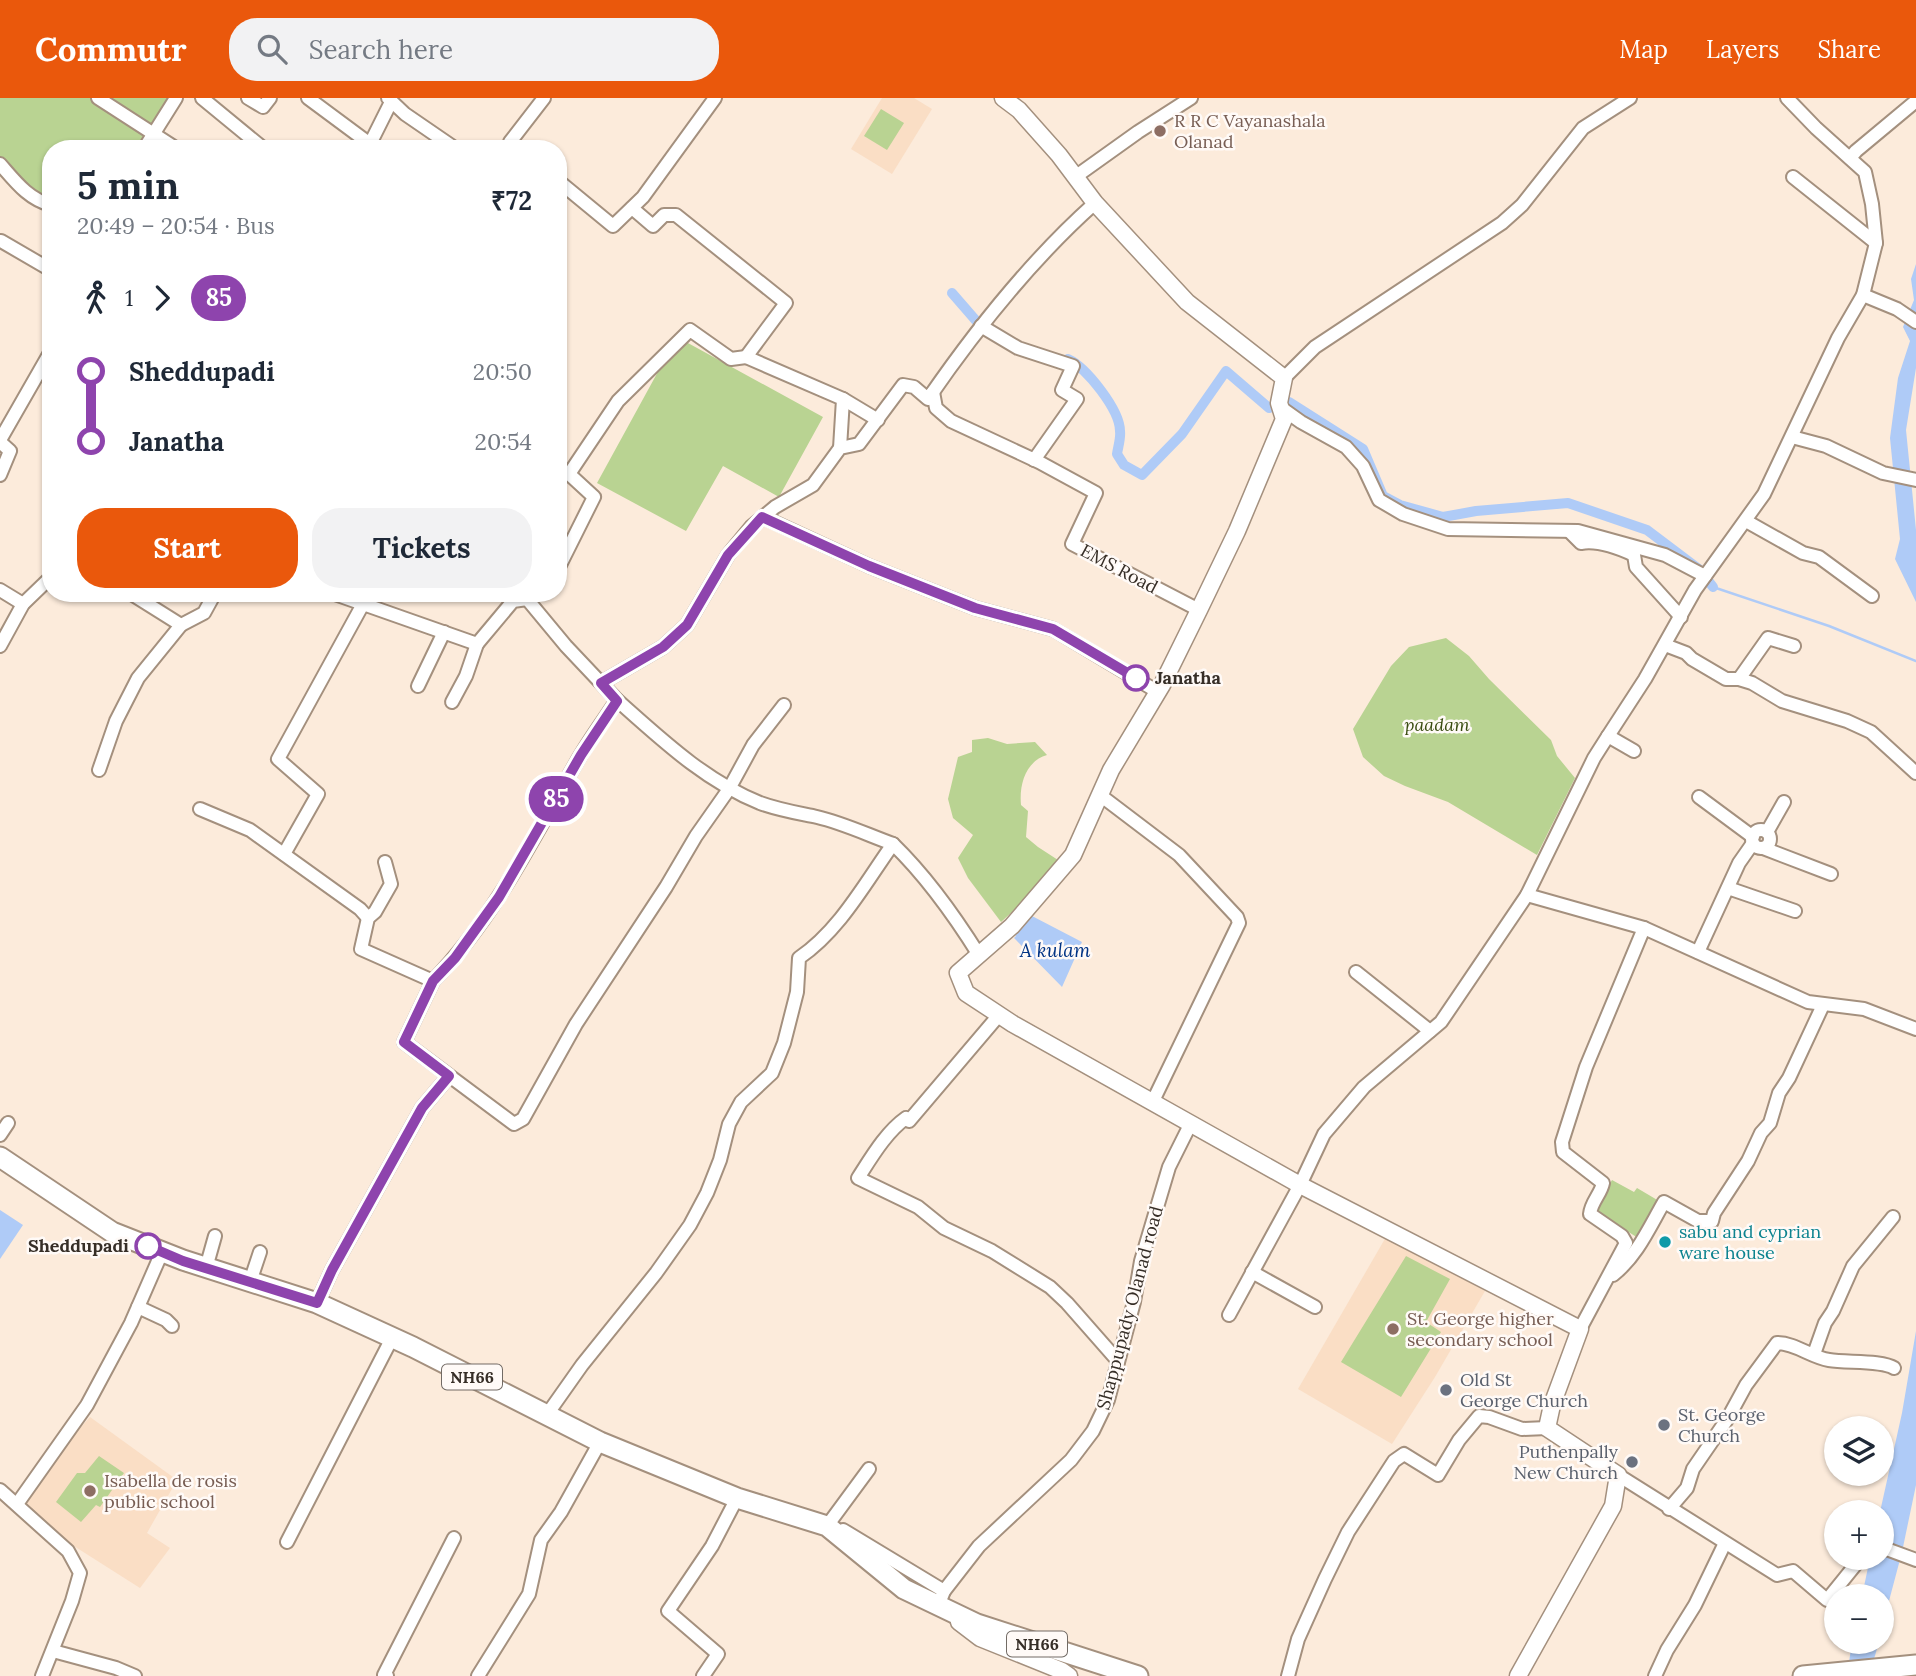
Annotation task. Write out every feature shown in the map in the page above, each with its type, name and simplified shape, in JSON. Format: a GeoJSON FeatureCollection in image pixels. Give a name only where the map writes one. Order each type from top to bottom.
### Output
{"type":"FeatureCollection","features":[{"type":"Feature","properties":{"kind":"highway","name":"NH66"},"geometry":{"type":"LineString","coordinates":[[0,1157],[111,1232],[206,1268],[317,1303],[600,1443],[737,1498],[827,1525],[904,1589],[941,1598],[977,1624],[1138,1676]]}},
{"type":"Feature","properties":{"kind":"highway"},"geometry":{"type":"LineString","coordinates":[[1803,1676],[1916,1665]]}},
{"type":"Feature","properties":{"kind":"main road"},"geometry":{"type":"LineString","coordinates":[[1005,99],[1019,110],[1095,203],[1187,302],[1284,378],[1280,405],[1284,419],[1237,531],[1199,610],[1158,692],[1111,770],[1073,855],[1012,926],[958,973],[967,993],[999,1015],[1300,1185],[1580,1329],[1552,1405],[1547,1428],[1618,1475],[1613,1506],[1518,1676]]}},
{"type":"Feature","properties":{"kind":"main road"},"geometry":{"type":"LineString","coordinates":[[941,1598],[980,1638],[1063,1674]]}},
{"type":"Feature","properties":{"kind":"street"},"geometry":{"type":"LineString","coordinates":[[98,98],[163,140]]}},
{"type":"Feature","properties":{"kind":"street"},"geometry":{"type":"LineString","coordinates":[[150,140],[176,98]]}},
{"type":"Feature","properties":{"kind":"street"},"geometry":{"type":"LineString","coordinates":[[202,98],[253,140]]}},
{"type":"Feature","properties":{"kind":"street"},"geometry":{"type":"LineString","coordinates":[[248,98],[263,107],[270,98]]}},
{"type":"Feature","properties":{"kind":"street"},"geometry":{"type":"LineString","coordinates":[[307,98],[365,140]]}},
{"type":"Feature","properties":{"kind":"street"},"geometry":{"type":"LineString","coordinates":[[516,140],[544,98]]}},
{"type":"Feature","properties":{"kind":"street"},"geometry":{"type":"LineString","coordinates":[[567,190],[613,226],[643,197],[715,98]]}},
{"type":"Feature","properties":{"kind":"street"},"geometry":{"type":"LineString","coordinates":[[1075,177],[1191,98]]}},
{"type":"Feature","properties":{"kind":"street"},"geometry":{"type":"LineString","coordinates":[[1284,378],[1315,346],[1502,223],[1522,205],[1583,128],[1630,98]]}},
{"type":"Feature","properties":{"kind":"street"},"geometry":{"type":"LineString","coordinates":[[1229,1315],[1300,1185],[1324,1134],[1364,1087],[1441,1022],[1527,895],[1594,758],[1705,576],[1764,494],[1838,338],[1863,295],[1876,243],[1866,172],[1787,98]]}},
{"type":"Feature","properties":{"kind":"street"},"geometry":{"type":"LineString","coordinates":[[378,140],[390,100],[444,140]]}},
{"type":"Feature","properties":{"kind":"street"},"geometry":{"type":"LineString","coordinates":[[1850,158],[1916,101]]}},
{"type":"Feature","properties":{"kind":"street"},"geometry":{"type":"LineString","coordinates":[[0,164],[21,188],[42,203]]}},
{"type":"Feature","properties":{"kind":"street"},"geometry":{"type":"LineString","coordinates":[[1793,177],[1876,243]]}},
{"type":"Feature","properties":{"kind":"street"},"geometry":{"type":"LineString","coordinates":[[840,448],[859,444],[903,385],[914,387],[928,399],[981,326],[1062,233],[1095,203]]}},
{"type":"Feature","properties":{"kind":"street"},"geometry":{"type":"LineString","coordinates":[[632,208],[653,226],[664,215],[676,215],[786,303],[746,357]]}},
{"type":"Feature","properties":{"kind":"street"},"geometry":{"type":"LineString","coordinates":[[1,241],[42,265]]}},
{"type":"Feature","properties":{"kind":"street"},"geometry":{"type":"LineString","coordinates":[[1863,295],[1897,309],[1916,322]]}},
{"type":"Feature","properties":{"kind":"street"},"geometry":{"type":"LineString","coordinates":[[933,392],[936,408],[951,421],[1037,461],[1077,399],[1062,390],[1073,366],[1018,348],[981,326]]}},
{"type":"Feature","properties":{"kind":"street"},"geometry":{"type":"LineString","coordinates":[[567,552],[594,498],[569,474],[618,401],[691,330],[732,359],[746,357],[843,400],[878,420]]}},
{"type":"Feature","properties":{"kind":"street"},"geometry":{"type":"LineString","coordinates":[[0,475],[10,451],[0,441],[42,367]]}},
{"type":"Feature","properties":{"kind":"street"},"geometry":{"type":"LineString","coordinates":[[601,683],[663,647],[687,625],[728,555],[762,517],[813,485],[840,448],[843,400]]}},
{"type":"Feature","properties":{"kind":"street"},"geometry":{"type":"LineString","coordinates":[[1280,405],[1301,422],[1346,447],[1363,466],[1379,500],[1403,514],[1448,529],[1569,531],[1631,544],[1665,555],[1705,576]]}},
{"type":"Feature","properties":{"kind":"street"},"geometry":{"type":"LineString","coordinates":[[1792,437],[1826,446],[1883,473],[1916,480]]}},
{"type":"Feature","properties":{"kind":"street","name":"EMS Road"},"geometry":{"type":"LineString","coordinates":[[1037,461],[1096,493],[1072,544],[1199,610]]}},
{"type":"Feature","properties":{"kind":"street"},"geometry":{"type":"LineString","coordinates":[[762,517],[869,566],[975,608],[1053,629],[1158,692]]}},
{"type":"Feature","properties":{"kind":"street"},"geometry":{"type":"LineString","coordinates":[[1746,522],[1803,553],[1819,558],[1872,596]]}},
{"type":"Feature","properties":{"kind":"street"},"geometry":{"type":"LineString","coordinates":[[1569,531],[1581,543],[1609,546],[1634,555],[1636,567],[1681,617]]}},
{"type":"Feature","properties":{"kind":"street"},"geometry":{"type":"LineString","coordinates":[[0,646],[23,604],[42,586]]}},
{"type":"Feature","properties":{"kind":"street"},"geometry":{"type":"LineString","coordinates":[[0,590],[23,604]]}},
{"type":"Feature","properties":{"kind":"street"},"geometry":{"type":"LineString","coordinates":[[144,602],[181,625]]}},
{"type":"Feature","properties":{"kind":"street"},"geometry":{"type":"LineString","coordinates":[[99,770],[116,721],[138,678],[181,625],[204,613],[210,602]]}},
{"type":"Feature","properties":{"kind":"street"},"geometry":{"type":"LineString","coordinates":[[357,602],[477,644]]}},
{"type":"Feature","properties":{"kind":"street"},"geometry":{"type":"LineString","coordinates":[[452,702],[466,676],[477,644],[512,602]]}},
{"type":"Feature","properties":{"kind":"street"},"geometry":{"type":"LineString","coordinates":[[536,602],[617,701],[669,746],[729,789],[760,803],[819,818],[893,844],[930,884],[957,919],[979,955]]}},
{"type":"Feature","properties":{"kind":"street"},"geometry":{"type":"LineString","coordinates":[[284,853],[318,794],[278,759],[363,604]]}},
{"type":"Feature","properties":{"kind":"street"},"geometry":{"type":"LineString","coordinates":[[418,686],[444,632]]}},
{"type":"Feature","properties":{"kind":"street"},"geometry":{"type":"LineString","coordinates":[[1739,679],[1768,638],[1794,646]]}},
{"type":"Feature","properties":{"kind":"street"},"geometry":{"type":"LineString","coordinates":[[1665,645],[1686,653],[1726,679],[1752,683],[1782,701],[1871,732],[1916,772]]}},
{"type":"Feature","properties":{"kind":"street"},"geometry":{"type":"LineString","coordinates":[[617,701],[581,755],[499,897],[455,958],[433,981],[404,1042],[514,1124],[523,1119],[576,1024],[729,789],[753,745],[784,705]]}},
{"type":"Feature","properties":{"kind":"street"},"geometry":{"type":"LineString","coordinates":[[1608,736],[1634,751]]}},
{"type":"Feature","properties":{"kind":"street"},"geometry":{"type":"LineString","coordinates":[[1100,795],[1179,856],[1237,917],[1239,923],[1153,1101]]}},
{"type":"Feature","properties":{"kind":"street"},"geometry":{"type":"LineString","coordinates":[[1699,797],[1756,843],[1831,874]]}},
{"type":"Feature","properties":{"kind":"street"},"geometry":{"type":"LineString","coordinates":[[1698,952],[1739,863],[1756,843],[1770,843],[1767,832],[1784,802]]}},
{"type":"Feature","properties":{"kind":"street"},"geometry":{"type":"LineString","coordinates":[[200,810],[250,830],[360,909],[368,918]]}},
{"type":"Feature","properties":{"kind":"street"},"geometry":{"type":"LineString","coordinates":[[546,1416],[690,1225],[720,1160],[729,1124],[741,1102],[772,1073],[784,1043],[797,992],[799,958],[815,947],[843,915],[893,844]]}},
{"type":"Feature","properties":{"kind":"street"},"geometry":{"type":"LineString","coordinates":[[385,862],[391,884],[375,912],[368,918],[361,949],[433,981]]}},
{"type":"Feature","properties":{"kind":"street"},"geometry":{"type":"LineString","coordinates":[[1727,887],[1795,911]]}},
{"type":"Feature","properties":{"kind":"street"},"geometry":{"type":"LineString","coordinates":[[1527,895],[1644,928],[1808,1002],[1864,1009],[1916,1029]]}},
{"type":"Feature","properties":{"kind":"street"},"geometry":{"type":"LineString","coordinates":[[1580,1329],[1626,1243],[1622,1236],[1590,1214],[1604,1183],[1563,1153],[1562,1142],[1586,1067],[1644,928]]}},
{"type":"Feature","properties":{"kind":"street"},"geometry":{"type":"LineString","coordinates":[[1356,972],[1430,1031]]}},
{"type":"Feature","properties":{"kind":"street"},"geometry":{"type":"LineString","coordinates":[[1607,1279],[1626,1264],[1664,1202],[1698,1221],[1712,1221],[1714,1213],[1748,1161],[1761,1133],[1770,1123],[1779,1093],[1789,1078],[1823,1005]]}},
{"type":"Feature","properties":{"kind":"street"},"geometry":{"type":"LineString","coordinates":[[999,1015],[909,1122],[906,1118],[882,1143],[858,1178],[918,1207],[944,1228],[992,1251],[1050,1287],[1118,1361]]}},
{"type":"Feature","properties":{"kind":"street"},"geometry":{"type":"LineString","coordinates":[[317,1303],[332,1270],[422,1108],[449,1076]]}},
{"type":"Feature","properties":{"kind":"street"},"geometry":{"type":"LineString","coordinates":[[0,1135],[8,1123]]}},
{"type":"Feature","properties":{"kind":"street","name":"Shappupady Olanad road"},"geometry":{"type":"LineString","coordinates":[[941,1598],[979,1546],[1045,1486],[1093,1431],[1108,1400],[1134,1301],[1141,1261],[1169,1167],[1191,1123]]}},
{"type":"Feature","properties":{"kind":"street"},"geometry":{"type":"LineString","coordinates":[[1814,1354],[1825,1323],[1853,1266],[1893,1217]]}},
{"type":"Feature","properties":{"kind":"street"},"geometry":{"type":"LineString","coordinates":[[206,1268],[215,1236]]}},
{"type":"Feature","properties":{"kind":"street"},"geometry":{"type":"LineString","coordinates":[[17,1504],[87,1405],[138,1307],[162,1252]]}},
{"type":"Feature","properties":{"kind":"street"},"geometry":{"type":"LineString","coordinates":[[250,1282],[260,1252]]}},
{"type":"Feature","properties":{"kind":"street"},"geometry":{"type":"LineString","coordinates":[[1252,1272],[1315,1307]]}},
{"type":"Feature","properties":{"kind":"street"},"geometry":{"type":"LineString","coordinates":[[138,1307],[166,1320],[172,1326]]}},
{"type":"Feature","properties":{"kind":"street"},"geometry":{"type":"LineString","coordinates":[[287,1542],[392,1338]]}},
{"type":"Feature","properties":{"kind":"street"},"geometry":{"type":"LineString","coordinates":[[1669,1509],[1687,1488],[1693,1469],[1728,1418],[1746,1385],[1777,1343],[1785,1343],[1791,1348],[1797,1347],[1824,1359],[1850,1364],[1886,1363],[1894,1368]]}},
{"type":"Feature","properties":{"kind":"street"},"geometry":{"type":"LineString","coordinates":[[1287,1676],[1298,1639],[1336,1556],[1348,1532],[1394,1461],[1404,1454],[1438,1475],[1459,1440],[1479,1416],[1522,1429],[1547,1428]]}},
{"type":"Feature","properties":{"kind":"street"},"geometry":{"type":"LineString","coordinates":[[478,1676],[529,1594],[541,1540],[561,1512],[600,1443]]}},
{"type":"Feature","properties":{"kind":"street"},"geometry":{"type":"LineString","coordinates":[[827,1525],[869,1469]]}},
{"type":"Feature","properties":{"kind":"street"},"geometry":{"type":"LineString","coordinates":[[1618,1475],[1777,1575],[1793,1572],[1827,1600],[1851,1570]]}},
{"type":"Feature","properties":{"kind":"street"},"geometry":{"type":"LineString","coordinates":[[0,1490],[68,1551],[80,1573],[42,1676]]}},
{"type":"Feature","properties":{"kind":"street"},"geometry":{"type":"LineString","coordinates":[[703,1676],[719,1654],[668,1611],[712,1546],[737,1498]]}},
{"type":"Feature","properties":{"kind":"street"},"geometry":{"type":"LineString","coordinates":[[387,1676],[384,1675],[454,1538]]}},
{"type":"Feature","properties":{"kind":"street"},"geometry":{"type":"LineString","coordinates":[[1655,1676],[1667,1650],[1695,1605],[1725,1543]]}},
{"type":"Feature","properties":{"kind":"street"},"geometry":{"type":"LineString","coordinates":[[1894,1552],[1916,1560]]}},
{"type":"Feature","properties":{"kind":"street"},"geometry":{"type":"LineString","coordinates":[[53,1651],[135,1676]]}},
{"type":"Feature","properties":{"kind":"shaded area"},"geometry":{"type":"Polygon","coordinates":[[[882,98],[914,98],[932,109],[892,174],[851,149],[882,98]]]}},
{"type":"Feature","properties":{"kind":"shaded area"},"geometry":{"type":"Polygon","coordinates":[[[1386,1237],[1485,1291],[1392,1444],[1298,1389],[1386,1237]]]}},
{"type":"Feature","properties":{"kind":"shaded area"},"geometry":{"type":"Polygon","coordinates":[[[90,1417],[177,1480],[147,1533],[170,1548],[140,1588],[66,1541],[22,1504],[53,1458],[90,1417]]]}},
{"type":"Feature","properties":{"kind":"green space"},"geometry":{"type":"Polygon","coordinates":[[[0,98],[173,98],[147,140],[42,140],[42,205],[30,202],[0,176],[0,98]]]}},
{"type":"Feature","properties":{"kind":"green space"},"geometry":{"type":"Polygon","coordinates":[[[881,109],[904,123],[887,150],[864,136],[881,109]]]}},
{"type":"Feature","properties":{"kind":"green space"},"geometry":{"type":"Polygon","coordinates":[[[677,337],[823,417],[779,497],[723,466],[686,531],[597,483],[677,337]]]}},
{"type":"Feature","properties":{"kind":"green space","name":"paadam"},"geometry":{"type":"Polygon","coordinates":[[[1446,638],[1469,656],[1551,740],[1557,756],[1575,778],[1537,855],[1448,802],[1384,776],[1363,757],[1353,729],[1391,666],[1409,647],[1446,638]]]}},
{"type":"Feature","properties":{"kind":"green space"},"geometry":{"type":"Polygon","coordinates":[[[988,738],[1007,744],[1035,742],[1047,755],[1034,762],[1025,774],[1021,805],[1028,811],[1026,837],[1058,860],[1022,903],[1001,922],[968,878],[958,858],[973,835],[953,818],[948,799],[958,757],[972,752],[972,740],[988,738]]]}},
{"type":"Feature","properties":{"kind":"green space"},"geometry":{"type":"Polygon","coordinates":[[[1612,1180],[1634,1192],[1637,1188],[1659,1201],[1638,1238],[1594,1210],[1612,1180]]]}},
{"type":"Feature","properties":{"kind":"green space"},"geometry":{"type":"Polygon","coordinates":[[[1406,1256],[1450,1279],[1426,1322],[1441,1332],[1401,1397],[1341,1362],[1406,1256]]]}},
{"type":"Feature","properties":{"kind":"green space"},"geometry":{"type":"Polygon","coordinates":[[[99,1456],[124,1473],[100,1507],[96,1505],[81,1522],[56,1502],[77,1473],[85,1473],[99,1456]]]}},
{"type":"Feature","properties":{"kind":"water"},"geometry":{"type":"Polygon","coordinates":[[[1916,264],[1916,368],[1906,430],[1916,530],[1916,602],[1895,559],[1900,539],[1890,438],[1898,378],[1910,341],[1903,327],[1914,300],[1911,279],[1916,264]]]}},
{"type":"Feature","properties":{"kind":"water","name":"A kulam"},"geometry":{"type":"Polygon","coordinates":[[[1032,916],[1082,942],[1062,987],[1014,938],[1016,936],[1013,933],[1032,916]]]}},
{"type":"Feature","properties":{"kind":"water"},"geometry":{"type":"Polygon","coordinates":[[[0,1210],[23,1225],[0,1259],[0,1210]]]}},
{"type":"Feature","properties":{"kind":"water"},"geometry":{"type":"Polygon","coordinates":[[[1916,1331],[1916,1485],[1893,1584],[1865,1584],[1867,1570],[1894,1570],[1894,1500],[1883,1500],[1886,1486],[1894,1486],[1894,1449],[1916,1331]]]}},
{"type":"Feature","properties":{"kind":"water"},"geometry":{"type":"Polygon","coordinates":[[[1850,1654],[1875,1654],[1869,1676],[1847,1676],[1850,1654]]]}},
{"type":"Feature","properties":{"kind":"waterway"},"geometry":{"type":"LineString","coordinates":[[952,293],[985,331]]}},
{"type":"Feature","properties":{"kind":"waterway"},"geometry":{"type":"LineString","coordinates":[[1068,359],[1084,371],[1101,390],[1119,422],[1120,440],[1117,454],[1124,465],[1142,475],[1182,434],[1226,371],[1269,408],[1274,406]]}},
{"type":"Feature","properties":{"kind":"waterway"},"geometry":{"type":"LineString","coordinates":[[1285,403],[1289,402],[1363,449],[1383,496],[1400,505],[1443,517],[1476,511],[1568,503],[1647,530],[1700,570],[1713,587]]}},
{"type":"Feature","properties":{"kind":"waterway"},"geometry":{"type":"LineString","coordinates":[[1713,587],[1829,626],[1916,661]]}},
{"type":"Feature","properties":{"kind":"bus line","name":"85"},"geometry":{"type":"LineString","coordinates":[[148,1246],[183,1261],[317,1303],[332,1270],[422,1108],[449,1076],[404,1042],[433,981],[455,958],[499,897],[581,755],[617,701],[601,683],[663,647],[687,625],[728,555],[762,517],[869,566],[975,608],[1053,629],[1136,678]]}},
{"type":"Feature","properties":{"kind":"place","name":"R R C Vayanashala Olanad"},"geometry":{"type":"Point","coordinates":[1160,131]}},
{"type":"Feature","properties":{"kind":"place","name":"Janatha"},"geometry":{"type":"Point","coordinates":[1136,678]}},
{"type":"Feature","properties":{"kind":"place","name":"sabu and cyprian ware house"},"geometry":{"type":"Point","coordinates":[1665,1242]}},
{"type":"Feature","properties":{"kind":"place","name":"Sheddupadi"},"geometry":{"type":"Point","coordinates":[148,1246]}},
{"type":"Feature","properties":{"kind":"place","name":"St. George higher secondary school"},"geometry":{"type":"Point","coordinates":[1393,1329]}},
{"type":"Feature","properties":{"kind":"place","name":"Old St George Church"},"geometry":{"type":"Point","coordinates":[1446,1390]}},
{"type":"Feature","properties":{"kind":"place","name":"St. George Church"},"geometry":{"type":"Point","coordinates":[1664,1425]}},
{"type":"Feature","properties":{"kind":"place","name":"Puthenpally New Church"},"geometry":{"type":"Point","coordinates":[1632,1462]}},
{"type":"Feature","properties":{"kind":"place","name":"Isabella de rosis public school"},"geometry":{"type":"Point","coordinates":[90,1491]}}]}
